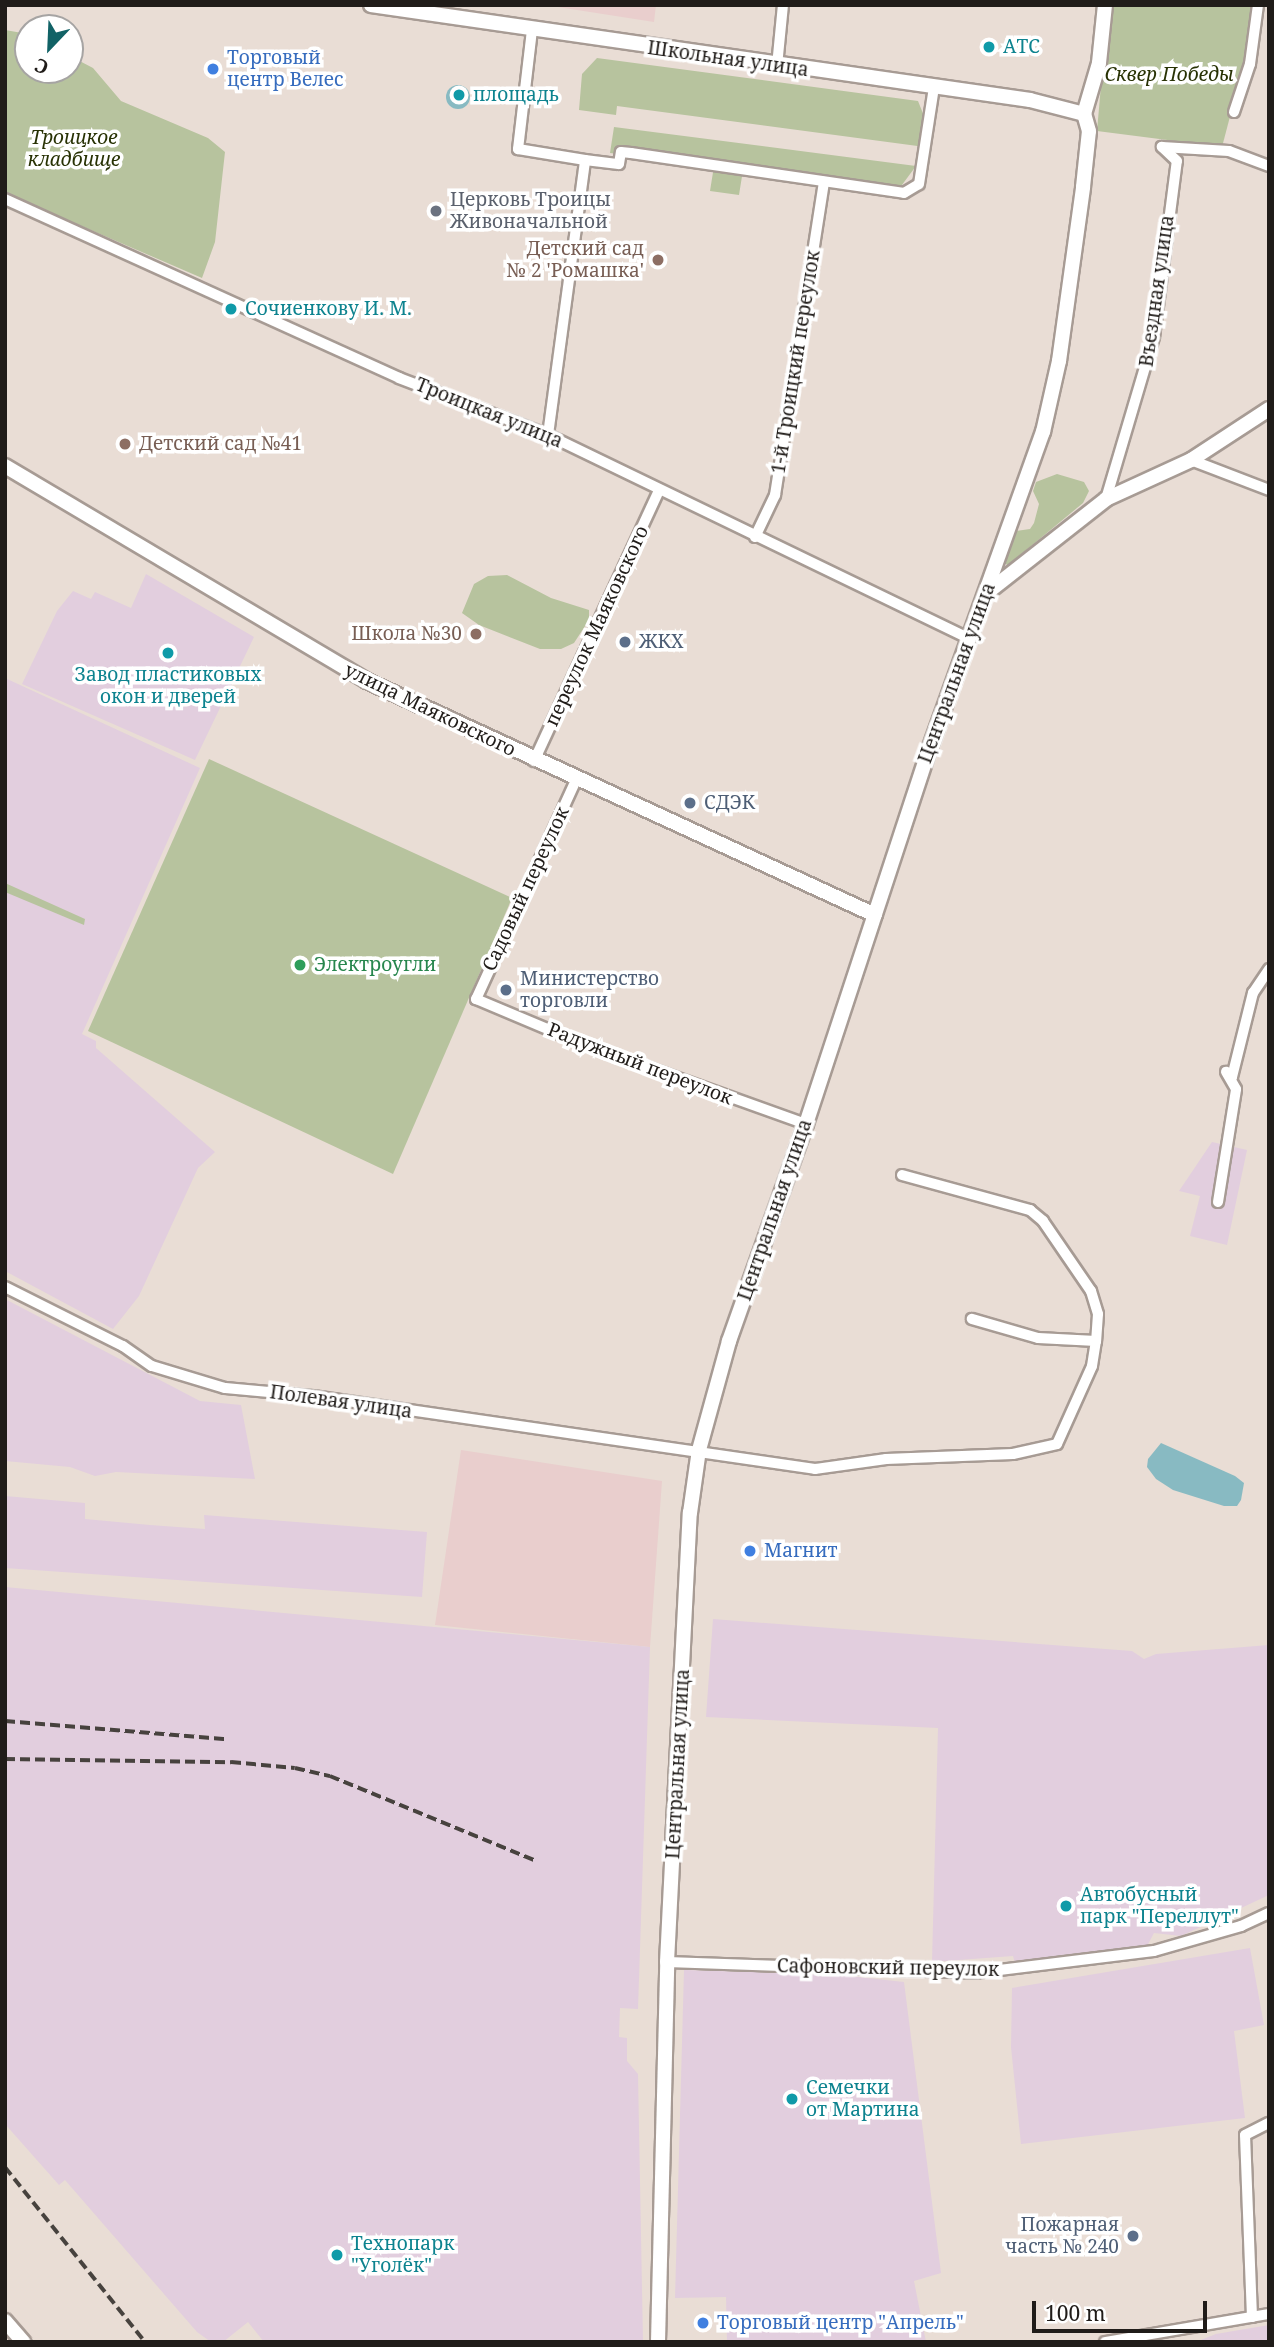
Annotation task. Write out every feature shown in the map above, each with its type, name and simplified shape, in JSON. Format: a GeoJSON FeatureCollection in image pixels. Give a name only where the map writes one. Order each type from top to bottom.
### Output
{"type":"FeatureCollection","features":[{"type":"Feature","properties":{"kind":"main road","name":"Школьная улица"},"geometry":{"type":"LineString","coordinates":[[371,5],[777,66],[1030,100],[1084,114]]}},
{"type":"Feature","properties":{"kind":"main road"},"geometry":{"type":"LineString","coordinates":[[1084,114],[1099,63],[1105,5]]}},
{"type":"Feature","properties":{"kind":"main road","name":"Центральная улица"},"geometry":{"type":"LineString","coordinates":[[658,2342],[667,1962],[690,1513],[699,1450],[729,1341],[806,1124],[967,638],[986,593],[1054,390],[1083,187],[1088,131],[1084,114]]}},
{"type":"Feature","properties":{"kind":"main road"},"geometry":{"type":"LineString","coordinates":[[986,593],[1105,499],[1191,460],[1269,409]]}},
{"type":"Feature","properties":{"kind":"main road","name":"улица Маяковского"},"geometry":{"type":"LineString","coordinates":[[5,466],[335,663],[534,761],[875,915]]}},
{"type":"Feature","properties":{"kind":"main road"},"geometry":{"type":"LineString","coordinates":[[5,2321],[23,2342]]}},
{"type":"Feature","properties":{"kind":"street"},"geometry":{"type":"LineString","coordinates":[[777,66],[783,5]]}},
{"type":"Feature","properties":{"kind":"street"},"geometry":{"type":"LineString","coordinates":[[1234,112],[1250,64],[1258,5]]}},
{"type":"Feature","properties":{"kind":"street"},"geometry":{"type":"LineString","coordinates":[[532,30],[517,149],[585,160],[619,164],[621,152],[896,193],[913,190],[919,184],[934,87]]}},
{"type":"Feature","properties":{"kind":"street","name":"Въездная улица"},"geometry":{"type":"LineString","coordinates":[[1105,499],[1152,346],[1177,161],[1162,147],[1229,151],[1269,166]]}},
{"type":"Feature","properties":{"kind":"street"},"geometry":{"type":"LineString","coordinates":[[548,435],[585,160]]}},
{"type":"Feature","properties":{"kind":"street","name":"1-й Троицкий переулок"},"geometry":{"type":"LineString","coordinates":[[755,537],[775,495],[824,182]]}},
{"type":"Feature","properties":{"kind":"street","name":"Троицкая улица"},"geometry":{"type":"LineString","coordinates":[[5,199],[399,378],[548,435],[659,492],[967,638]]}},
{"type":"Feature","properties":{"kind":"street"},"geometry":{"type":"LineString","coordinates":[[1191,460],[1269,490]]}},
{"type":"Feature","properties":{"kind":"street","name":"переулок Маяковского"},"geometry":{"type":"LineString","coordinates":[[534,761],[659,492]]}},
{"type":"Feature","properties":{"kind":"street","name":"Садовый переулок"},"geometry":{"type":"LineString","coordinates":[[476,999],[576,780]]}},
{"type":"Feature","properties":{"kind":"street"},"geometry":{"type":"LineString","coordinates":[[1218,1202],[1236,1089],[1226,1073],[1232,1077],[1246,1012],[1269,969]]}},
{"type":"Feature","properties":{"kind":"street","name":"Радужный переулок"},"geometry":{"type":"LineString","coordinates":[[476,999],[589,1046],[806,1124]]}},
{"type":"Feature","properties":{"kind":"street"},"geometry":{"type":"LineString","coordinates":[[902,1175],[1017,1204],[1037,1216],[1091,1291],[1098,1314],[1096,1341],[1038,1338],[972,1319]]}},
{"type":"Feature","properties":{"kind":"street","name":"Полевая улица"},"geometry":{"type":"LineString","coordinates":[[5,1287],[123,1346],[152,1366],[225,1388],[313,1396],[699,1450],[815,1469],[886,1459],[1033,1452],[1057,1444],[1092,1366],[1096,1341]]}},
{"type":"Feature","properties":{"kind":"street","name":"Сафоновский переулок"},"geometry":{"type":"LineString","coordinates":[[667,1962],[975,1973],[1154,1951],[1241,1926],[1269,1913]]}},
{"type":"Feature","properties":{"kind":"street"},"geometry":{"type":"LineString","coordinates":[[1252,2317],[1245,2135],[1269,2123]]}},
{"type":"Feature","properties":{"kind":"street"},"geometry":{"type":"LineString","coordinates":[[1105,2342],[1269,2314]]}},
{"type":"Feature","properties":{"kind":"shaded area"},"geometry":{"type":"Polygon","coordinates":[[[545,5],[656,5],[654,22],[545,5]]]}},
{"type":"Feature","properties":{"kind":"shaded area"},"geometry":{"type":"Polygon","coordinates":[[[146,574],[254,637],[195,760],[22,684],[57,611],[73,591],[91,599],[95,592],[131,608],[146,574]]]}},
{"type":"Feature","properties":{"kind":"shaded area"},"geometry":{"type":"Polygon","coordinates":[[[5,678],[200,768],[82,1034],[96,1041],[96,1048],[215,1152],[198,1168],[139,1296],[113,1329],[5,1271],[5,678]]]}},
{"type":"Feature","properties":{"kind":"shaded area"},"geometry":{"type":"Polygon","coordinates":[[[1212,1142],[1247,1150],[1227,1245],[1190,1236],[1200,1196],[1179,1191],[1212,1142]]]}},
{"type":"Feature","properties":{"kind":"shaded area"},"geometry":{"type":"Polygon","coordinates":[[[5,1299],[200,1401],[241,1405],[255,1479],[116,1472],[95,1476],[70,1467],[5,1461],[5,1299]]]}},
{"type":"Feature","properties":{"kind":"shaded area"},"geometry":{"type":"Polygon","coordinates":[[[461,1450],[662,1481],[650,1647],[435,1625],[461,1450]]]}},
{"type":"Feature","properties":{"kind":"shaded area"},"geometry":{"type":"Polygon","coordinates":[[[5,1496],[85,1503],[85,1519],[150,1525],[205,1529],[204,1515],[427,1532],[422,1597],[5,1568],[5,1496]]]}},
{"type":"Feature","properties":{"kind":"shaded area"},"geometry":{"type":"Polygon","coordinates":[[[5,1587],[650,1647],[638,2009],[620,2008],[619,2037],[627,2038],[627,2061],[638,2074],[643,2342],[264,2342],[248,2322],[223,2342],[211,2342],[197,2332],[65,2180],[59,2185],[5,2124],[5,1587]]]}},
{"type":"Feature","properties":{"kind":"shaded area"},"geometry":{"type":"Polygon","coordinates":[[[713,1619],[1132,1651],[1144,1659],[1156,1654],[1269,1645],[1269,1895],[1181,1936],[1154,1933],[1146,1948],[1015,1963],[1013,1956],[932,1962],[938,1728],[706,1717],[713,1619]]]}},
{"type":"Feature","properties":{"kind":"shaded area"},"geometry":{"type":"Polygon","coordinates":[[[1250,1948],[1264,2025],[1234,2031],[1245,2118],[1021,2144],[1011,2047],[1012,1988],[1250,1948]]]}},
{"type":"Feature","properties":{"kind":"shaded area"},"geometry":{"type":"Polygon","coordinates":[[[684,1970],[831,1974],[904,1982],[941,2273],[914,2281],[926,2342],[727,2342],[726,2297],[675,2298],[684,1970]]]}},
{"type":"Feature","properties":{"kind":"shaded area"},"geometry":{"type":"Polygon","coordinates":[[[1269,2325],[1269,2342],[1196,2342],[1216,2334],[1269,2325]]]}},
{"type":"Feature","properties":{"kind":"green space","name":"Сквер Победы"},"geometry":{"type":"Polygon","coordinates":[[[1108,5],[1254,5],[1248,48],[1222,147],[1097,131],[1108,5]]]}},
{"type":"Feature","properties":{"kind":"green space","name":"Троицкое кладбище"},"geometry":{"type":"Polygon","coordinates":[[[5,30],[14,32],[14,84],[84,84],[84,63],[93,68],[121,101],[208,138],[225,152],[215,242],[202,278],[5,193],[5,30]]]}},
{"type":"Feature","properties":{"kind":"green space"},"geometry":{"type":"Polygon","coordinates":[[[597,58],[918,101],[928,126],[925,147],[617,106],[616,115],[579,110],[582,74],[597,58]]]}},
{"type":"Feature","properties":{"kind":"green space"},"geometry":{"type":"Polygon","coordinates":[[[614,127],[916,166],[896,193],[743,170],[739,195],[710,191],[714,166],[610,153],[614,127]]]}},
{"type":"Feature","properties":{"kind":"green space"},"geometry":{"type":"Polygon","coordinates":[[[1057,474],[1084,482],[1089,491],[1083,503],[1008,565],[1003,563],[1016,531],[1030,529],[1034,523],[1039,504],[1033,491],[1036,482],[1057,474]]]}},
{"type":"Feature","properties":{"kind":"green space"},"geometry":{"type":"Polygon","coordinates":[[[507,575],[551,598],[589,610],[589,620],[574,643],[561,649],[540,649],[479,625],[462,613],[474,584],[488,576],[507,575]]]}},
{"type":"Feature","properties":{"kind":"green space","name":"Электроугли"},"geometry":{"type":"Polygon","coordinates":[[[209,759],[512,898],[393,1174],[88,1031],[209,759]]]}},
{"type":"Feature","properties":{"kind":"green space"},"geometry":{"type":"Polygon","coordinates":[[[5,883],[85,919],[84,925],[5,892],[5,883]]]}},
{"type":"Feature","properties":{"kind":"water"},"geometry":{"type":"Polygon","coordinates":[[[458,85],[467,88],[470,97],[467,106],[458,109],[449,106],[446,97],[449,88],[458,85]]]}},
{"type":"Feature","properties":{"kind":"water"},"geometry":{"type":"Polygon","coordinates":[[[1161,1443],[1235,1476],[1244,1483],[1237,1506],[1224,1506],[1173,1490],[1156,1479],[1147,1467],[1148,1459],[1161,1443]]]}},
{"type":"Feature","properties":{"kind":"railway"},"geometry":{"type":"LineString","coordinates":[[5,1721],[226,1739]]}},
{"type":"Feature","properties":{"kind":"railway"},"geometry":{"type":"LineString","coordinates":[[5,1759],[231,1762],[295,1768],[330,1776],[536,1861]]}},
{"type":"Feature","properties":{"kind":"railway"},"geometry":{"type":"LineString","coordinates":[[5,2167],[145,2342]]}},
{"type":"Feature","properties":{"kind":"place","name":"АТС"},"geometry":{"type":"Point","coordinates":[989,47]}},
{"type":"Feature","properties":{"kind":"place","name":"Торговый центр Велес"},"geometry":{"type":"Point","coordinates":[213,69]}},
{"type":"Feature","properties":{"kind":"place","name":"площадь"},"geometry":{"type":"Point","coordinates":[459,95]}},
{"type":"Feature","properties":{"kind":"place","name":"Церковь Троицы Живоначальной"},"geometry":{"type":"Point","coordinates":[436,211]}},
{"type":"Feature","properties":{"kind":"place","name":"Детский сад № 2 'Ромашка'"},"geometry":{"type":"Point","coordinates":[658,260]}},
{"type":"Feature","properties":{"kind":"place","name":"Сочиенкову И. М."},"geometry":{"type":"Point","coordinates":[231,309]}},
{"type":"Feature","properties":{"kind":"place","name":"Детский сад №41"},"geometry":{"type":"Point","coordinates":[125,444]}},
{"type":"Feature","properties":{"kind":"place","name":"Школа №30"},"geometry":{"type":"Point","coordinates":[476,634]}},
{"type":"Feature","properties":{"kind":"place","name":"ЖКХ"},"geometry":{"type":"Point","coordinates":[625,642]}},
{"type":"Feature","properties":{"kind":"place","name":"Завод пластиковых окон и дверей"},"geometry":{"type":"Point","coordinates":[168,653]}},
{"type":"Feature","properties":{"kind":"place","name":"СДЭК"},"geometry":{"type":"Point","coordinates":[690,803]}},
{"type":"Feature","properties":{"kind":"place","name":"Электроугли"},"geometry":{"type":"Point","coordinates":[300,965]}},
{"type":"Feature","properties":{"kind":"place","name":"Министерство торговли"},"geometry":{"type":"Point","coordinates":[506,990]}},
{"type":"Feature","properties":{"kind":"place","name":"Магнит"},"geometry":{"type":"Point","coordinates":[750,1551]}},
{"type":"Feature","properties":{"kind":"place","name":"Автобусный парк \"Переллут\""},"geometry":{"type":"Point","coordinates":[1066,1906]}},
{"type":"Feature","properties":{"kind":"place","name":"Семечки от Мартина"},"geometry":{"type":"Point","coordinates":[792,2099]}},
{"type":"Feature","properties":{"kind":"place","name":"Пожарная часть № 240"},"geometry":{"type":"Point","coordinates":[1133,2236]}},
{"type":"Feature","properties":{"kind":"place","name":"Технопарк \"Уголёк\""},"geometry":{"type":"Point","coordinates":[337,2255]}},
{"type":"Feature","properties":{"kind":"place","name":"Торговый центр \"Апрель\""},"geometry":{"type":"Point","coordinates":[703,2323]}}]}
